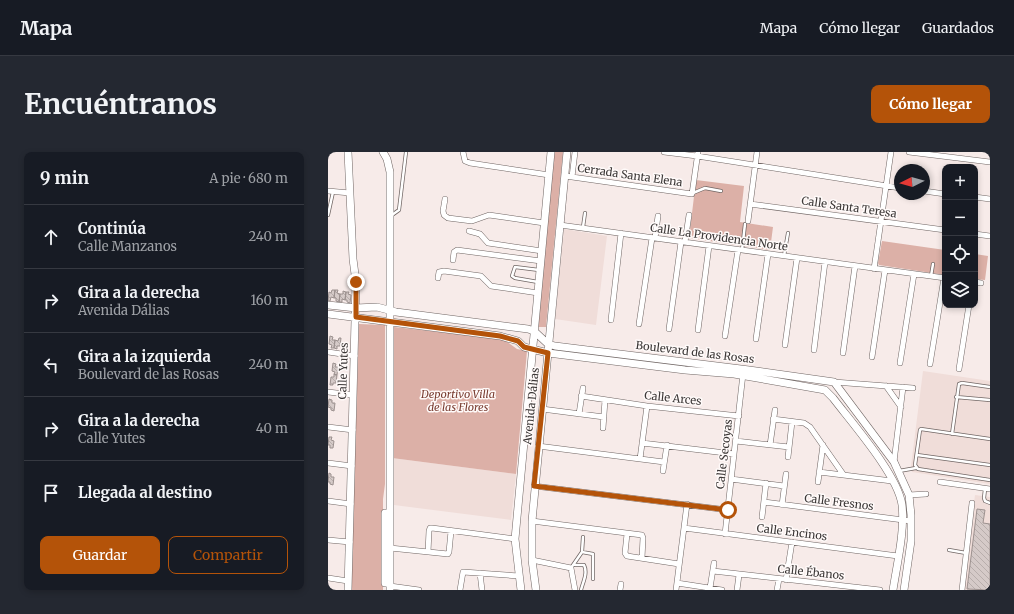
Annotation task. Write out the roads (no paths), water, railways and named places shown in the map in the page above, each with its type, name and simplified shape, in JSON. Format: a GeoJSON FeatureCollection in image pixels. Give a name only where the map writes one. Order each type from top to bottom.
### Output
{"type":"FeatureCollection","features":[{"type":"Feature","properties":{"kind":"main road","name":"Calle Yutes"},"geometry":{"type":"LineString","coordinates":[[348,152],[353,259],[356,282],[348,590]]}},
{"type":"Feature","properties":{"kind":"main road"},"geometry":{"type":"LineString","coordinates":[[383,152],[387,159],[390,172],[390,548],[388,589]]}},
{"type":"Feature","properties":{"kind":"main road","name":"Avenida Dálias"},"geometry":{"type":"LineString","coordinates":[[521,590],[515,539],[551,152]]}},
{"type":"Feature","properties":{"kind":"main road","name":"Avenida Dálias"},"geometry":{"type":"LineString","coordinates":[[536,590],[532,560],[534,486],[560,225],[569,177],[568,152]]}},
{"type":"Feature","properties":{"kind":"main road"},"geometry":{"type":"LineString","coordinates":[[328,305],[356,308],[377,307],[391,312],[534,331],[548,344]]}},
{"type":"Feature","properties":{"kind":"main road","name":"Boulevard de las Rosas"},"geometry":{"type":"LineString","coordinates":[[328,314],[500,336],[518,341],[524,347],[532,350],[548,353],[834,382]]}},
{"type":"Feature","properties":{"kind":"main road","name":"Boulevard de las Rosas"},"geometry":{"type":"LineString","coordinates":[[548,344],[744,373],[825,390],[884,467],[900,498],[902,506],[902,520],[893,590]]}},
{"type":"Feature","properties":{"kind":"main road"},"geometry":{"type":"LineString","coordinates":[[834,382],[894,462],[909,494],[911,521],[910,541],[904,590]]}},
{"type":"Feature","properties":{"kind":"main road"},"geometry":{"type":"LineString","coordinates":[[388,589],[385,577],[385,505],[390,475]]}},
{"type":"Feature","properties":{"kind":"street"},"geometry":{"type":"LineString","coordinates":[[463,152],[464,161],[470,163],[549,175]]}},
{"type":"Feature","properties":{"kind":"street"},"geometry":{"type":"LineString","coordinates":[[569,177],[575,152]]}},
{"type":"Feature","properties":{"kind":"street"},"geometry":{"type":"LineString","coordinates":[[664,152],[698,154],[755,166],[894,187]]}},
{"type":"Feature","properties":{"kind":"street"},"geometry":{"type":"LineString","coordinates":[[747,222],[757,152]]}},
{"type":"Feature","properties":{"kind":"street"},"geometry":{"type":"LineString","coordinates":[[874,269],[891,152]]}},
{"type":"Feature","properties":{"kind":"street"},"geometry":{"type":"LineString","coordinates":[[909,152],[990,162]]}},
{"type":"Feature","properties":{"kind":"street"},"geometry":{"type":"LineString","coordinates":[[692,194],[698,154]]}},
{"type":"Feature","properties":{"kind":"street","name":"Cerrada Santa Elena"},"geometry":{"type":"LineString","coordinates":[[569,177],[692,194]]}},
{"type":"Feature","properties":{"kind":"street"},"geometry":{"type":"LineString","coordinates":[[331,191],[350,193]]}},
{"type":"Feature","properties":{"kind":"street"},"geometry":{"type":"LineString","coordinates":[[930,192],[942,194]]}},
{"type":"Feature","properties":{"kind":"street"},"geometry":{"type":"LineString","coordinates":[[978,197],[990,199]]}},
{"type":"Feature","properties":{"kind":"street"},"geometry":{"type":"LineString","coordinates":[[445,199],[443,211],[444,215],[448,218],[472,221],[489,215],[544,223]]}},
{"type":"Feature","properties":{"kind":"street","name":"Calle Santa Teresa"},"geometry":{"type":"LineString","coordinates":[[750,204],[942,230]]}},
{"type":"Feature","properties":{"kind":"street"},"geometry":{"type":"LineString","coordinates":[[669,329],[683,242],[689,215]]}},
{"type":"Feature","properties":{"kind":"street"},"geometry":{"type":"LineString","coordinates":[[639,324],[658,216]]}},
{"type":"Feature","properties":{"kind":"street","name":"Calle La Providencia Norte"},"geometry":{"type":"LineString","coordinates":[[560,225],[942,278]]}},
{"type":"Feature","properties":{"kind":"street"},"geometry":{"type":"LineString","coordinates":[[469,231],[480,234],[488,243],[542,251]]}},
{"type":"Feature","properties":{"kind":"street"},"geometry":{"type":"LineString","coordinates":[[610,320],[621,233]]}},
{"type":"Feature","properties":{"kind":"street"},"geometry":{"type":"LineString","coordinates":[[978,234],[990,236]]}},
{"type":"Feature","properties":{"kind":"street"},"geometry":{"type":"LineString","coordinates":[[698,330],[709,246]]}},
{"type":"Feature","properties":{"kind":"street"},"geometry":{"type":"LineString","coordinates":[[453,260],[454,252],[457,250],[541,261]]}},
{"type":"Feature","properties":{"kind":"street"},"geometry":{"type":"LineString","coordinates":[[725,336],[739,250]]}},
{"type":"Feature","properties":{"kind":"street"},"geometry":{"type":"LineString","coordinates":[[756,339],[768,254]]}},
{"type":"Feature","properties":{"kind":"street"},"geometry":{"type":"LineString","coordinates":[[785,345],[797,258]]}},
{"type":"Feature","properties":{"kind":"street"},"geometry":{"type":"LineString","coordinates":[[814,350],[825,262]]}},
{"type":"Feature","properties":{"kind":"street"},"geometry":{"type":"LineString","coordinates":[[843,353],[855,266]]}},
{"type":"Feature","properties":{"kind":"street"},"geometry":{"type":"LineString","coordinates":[[872,358],[885,270]]}},
{"type":"Feature","properties":{"kind":"street"},"geometry":{"type":"LineString","coordinates":[[438,278],[439,272],[444,271],[481,276],[491,286],[538,292]]}},
{"type":"Feature","properties":{"kind":"street"},"geometry":{"type":"LineString","coordinates":[[900,363],[914,274]]}},
{"type":"Feature","properties":{"kind":"street"},"geometry":{"type":"LineString","coordinates":[[930,364],[942,290]]}},
{"type":"Feature","properties":{"kind":"street"},"geometry":{"type":"LineString","coordinates":[[959,369],[969,308]]}},
{"type":"Feature","properties":{"kind":"street"},"geometry":{"type":"LineString","coordinates":[[328,352],[355,356]]}},
{"type":"Feature","properties":{"kind":"street","name":"Calle Secoyas"},"geometry":{"type":"LineString","coordinates":[[725,534],[744,373]]}},
{"type":"Feature","properties":{"kind":"street"},"geometry":{"type":"LineString","coordinates":[[834,382],[913,388]]}},
{"type":"Feature","properties":{"kind":"street"},"geometry":{"type":"LineString","coordinates":[[886,386],[900,407]]}},
{"type":"Feature","properties":{"kind":"street"},"geometry":{"type":"LineString","coordinates":[[894,462],[903,387]]}},
{"type":"Feature","properties":{"kind":"street"},"geometry":{"type":"LineString","coordinates":[[579,414],[583,388]]}},
{"type":"Feature","properties":{"kind":"street"},"geometry":{"type":"LineString","coordinates":[[328,392],[353,395]]}},
{"type":"Feature","properties":{"kind":"street","name":"Calle Arces"},"geometry":{"type":"LineString","coordinates":[[581,396],[647,406],[738,416]]}},
{"type":"Feature","properties":{"kind":"street"},"geometry":{"type":"LineString","coordinates":[[602,428],[605,400]]}},
{"type":"Feature","properties":{"kind":"street"},"geometry":{"type":"LineString","coordinates":[[640,459],[647,406]]}},
{"type":"Feature","properties":{"kind":"street"},"geometry":{"type":"LineString","coordinates":[[542,409],[604,417]]}},
{"type":"Feature","properties":{"kind":"street"},"geometry":{"type":"LineString","coordinates":[[770,445],[775,410]]}},
{"type":"Feature","properties":{"kind":"street"},"geometry":{"type":"LineString","coordinates":[[774,419],[804,423],[810,427],[843,474]]}},
{"type":"Feature","properties":{"kind":"street"},"geometry":{"type":"LineString","coordinates":[[788,457],[792,422]]}},
{"type":"Feature","properties":{"kind":"street"},"geometry":{"type":"LineString","coordinates":[[328,427],[353,430]]}},
{"type":"Feature","properties":{"kind":"street"},"geometry":{"type":"LineString","coordinates":[[736,441],[789,447]]}},
{"type":"Feature","properties":{"kind":"street"},"geometry":{"type":"LineString","coordinates":[[642,443],[734,454]]}},
{"type":"Feature","properties":{"kind":"street"},"geometry":{"type":"LineString","coordinates":[[664,471],[667,445]]}},
{"type":"Feature","properties":{"kind":"street"},"geometry":{"type":"LineString","coordinates":[[818,482],[823,445]]}},
{"type":"Feature","properties":{"kind":"street"},"geometry":{"type":"LineString","coordinates":[[538,446],[664,462]]}},
{"type":"Feature","properties":{"kind":"street"},"geometry":{"type":"LineString","coordinates":[[328,463],[352,466]]}},
{"type":"Feature","properties":{"kind":"street"},"geometry":{"type":"LineString","coordinates":[[820,472],[892,482]]}},
{"type":"Feature","properties":{"kind":"street"},"geometry":{"type":"LineString","coordinates":[[782,505],[786,474]]}},
{"type":"Feature","properties":{"kind":"street"},"geometry":{"type":"LineString","coordinates":[[731,479],[784,486]]}},
{"type":"Feature","properties":{"kind":"street"},"geometry":{"type":"LineString","coordinates":[[940,482],[987,489]]}},
{"type":"Feature","properties":{"kind":"street"},"geometry":{"type":"LineString","coordinates":[[762,517],[766,484]]}},
{"type":"Feature","properties":{"kind":"street"},"geometry":{"type":"LineString","coordinates":[[534,486],[728,510]]}},
{"type":"Feature","properties":{"kind":"street"},"geometry":{"type":"LineString","coordinates":[[909,494],[926,494]]}},
{"type":"Feature","properties":{"kind":"street"},"geometry":{"type":"LineString","coordinates":[[328,501],[351,504]]}},
{"type":"Feature","properties":{"kind":"street","name":"Calle Fresnos"},"geometry":{"type":"LineString","coordinates":[[764,502],[911,521]]}},
{"type":"Feature","properties":{"kind":"street"},"geometry":{"type":"LineString","coordinates":[[962,590],[972,502]]}},
{"type":"Feature","properties":{"kind":"street"},"geometry":{"type":"LineString","coordinates":[[676,590],[687,504]]}},
{"type":"Feature","properties":{"kind":"street"},"geometry":{"type":"LineString","coordinates":[[532,521],[642,536],[644,538],[642,558]]}},
{"type":"Feature","properties":{"kind":"street"},"geometry":{"type":"LineString","coordinates":[[428,552],[430,528],[515,539]]}},
{"type":"Feature","properties":{"kind":"street","name":"Calle Encinos"},"geometry":{"type":"LineString","coordinates":[[684,528],[898,556]]}},
{"type":"Feature","properties":{"kind":"street"},"geometry":{"type":"LineString","coordinates":[[390,548],[448,554],[451,531]]}},
{"type":"Feature","properties":{"kind":"street"},"geometry":{"type":"LineString","coordinates":[[627,534],[625,555],[679,564]]}},
{"type":"Feature","properties":{"kind":"street"},"geometry":{"type":"LineString","coordinates":[[328,540],[350,542]]}},
{"type":"Feature","properties":{"kind":"street"},"geometry":{"type":"LineString","coordinates":[[786,580],[792,542]]}},
{"type":"Feature","properties":{"kind":"street"},"geometry":{"type":"LineString","coordinates":[[532,560],[573,567],[575,590]]}},
{"type":"Feature","properties":{"kind":"street"},"geometry":{"type":"LineString","coordinates":[[710,588],[714,563]]}},
{"type":"Feature","properties":{"kind":"street","name":"Calle Ébanos"},"geometry":{"type":"LineString","coordinates":[[713,571],[880,590]]}},
{"type":"Feature","properties":{"kind":"street"},"geometry":{"type":"LineString","coordinates":[[460,590],[464,572],[519,576]]}},
{"type":"Feature","properties":{"kind":"street"},"geometry":{"type":"LineString","coordinates":[[480,573],[482,590]]}},
{"type":"Feature","properties":{"kind":"street"},"geometry":{"type":"LineString","coordinates":[[737,590],[739,575]]}},
{"type":"Feature","properties":{"kind":"street"},"geometry":{"type":"LineString","coordinates":[[328,578],[348,581]]}},
{"type":"Feature","properties":{"kind":"street"},"geometry":{"type":"LineString","coordinates":[[777,590],[779,579]]}},
{"type":"Feature","properties":{"kind":"street"},"geometry":{"type":"LineString","coordinates":[[677,583],[722,590]]}},
{"type":"Feature","properties":{"kind":"street"},"geometry":{"type":"LineString","coordinates":[[620,590],[621,584]]}},
{"type":"Feature","properties":{"kind":"street"},"geometry":{"type":"LineString","coordinates":[[388,589],[419,590]]}},
{"type":"Feature","properties":{"kind":"lane"},"geometry":{"type":"LineString","coordinates":[[390,216],[399,210],[406,152]]}},
{"type":"Feature","properties":{"kind":"lane"},"geometry":{"type":"LineString","coordinates":[[692,194],[705,188],[721,191]]}},
{"type":"Feature","properties":{"kind":"lane"},"geometry":{"type":"LineString","coordinates":[[328,215],[331,191]]}},
{"type":"Feature","properties":{"kind":"lane"},"geometry":{"type":"LineString","coordinates":[[583,228],[585,213]]}},
{"type":"Feature","properties":{"kind":"lane"},"geometry":{"type":"LineString","coordinates":[[739,250],[747,222]]}},
{"type":"Feature","properties":{"kind":"lane"},"geometry":{"type":"LineString","coordinates":[[784,256],[788,233]]}},
{"type":"Feature","properties":{"kind":"lane"},"geometry":{"type":"LineString","coordinates":[[931,276],[933,264]]}},
{"type":"Feature","properties":{"kind":"lane"},"geometry":{"type":"LineString","coordinates":[[539,282],[515,278],[512,276],[515,267],[540,270]]}},
{"type":"Feature","properties":{"kind":"lane"},"geometry":{"type":"LineString","coordinates":[[952,434],[959,384],[962,383],[990,387]]}},
{"type":"Feature","properties":{"kind":"lane"},"geometry":{"type":"LineString","coordinates":[[956,397],[990,400]]}},
{"type":"Feature","properties":{"kind":"lane"},"geometry":{"type":"LineString","coordinates":[[916,468],[921,429],[990,439]]}},
{"type":"Feature","properties":{"kind":"lane"},"geometry":{"type":"LineString","coordinates":[[917,455],[990,465]]}},
{"type":"Feature","properties":{"kind":"lane"},"geometry":{"type":"LineString","coordinates":[[898,471],[916,468],[990,480]]}},
{"type":"Feature","properties":{"kind":"lane"},"geometry":{"type":"LineString","coordinates":[[987,489],[984,498],[985,501],[990,503]]}},
{"type":"Feature","properties":{"kind":"lane"},"geometry":{"type":"LineString","coordinates":[[573,567],[582,552],[583,537]]}},
{"type":"Feature","properties":{"kind":"lane"},"geometry":{"type":"LineString","coordinates":[[949,550],[966,553]]}},
{"type":"Feature","properties":{"kind":"lane"},"geometry":{"type":"LineString","coordinates":[[582,552],[594,554],[593,579]]}},
{"type":"Feature","properties":{"kind":"lane"},"geometry":{"type":"LineString","coordinates":[[573,567],[584,565],[586,568],[581,590]]}},
{"type":"Feature","properties":{"kind":"park label","name":"Deportivo Villa de las Flores"},"geometry":{"type":"Point","coordinates":[458,400]}}]}
